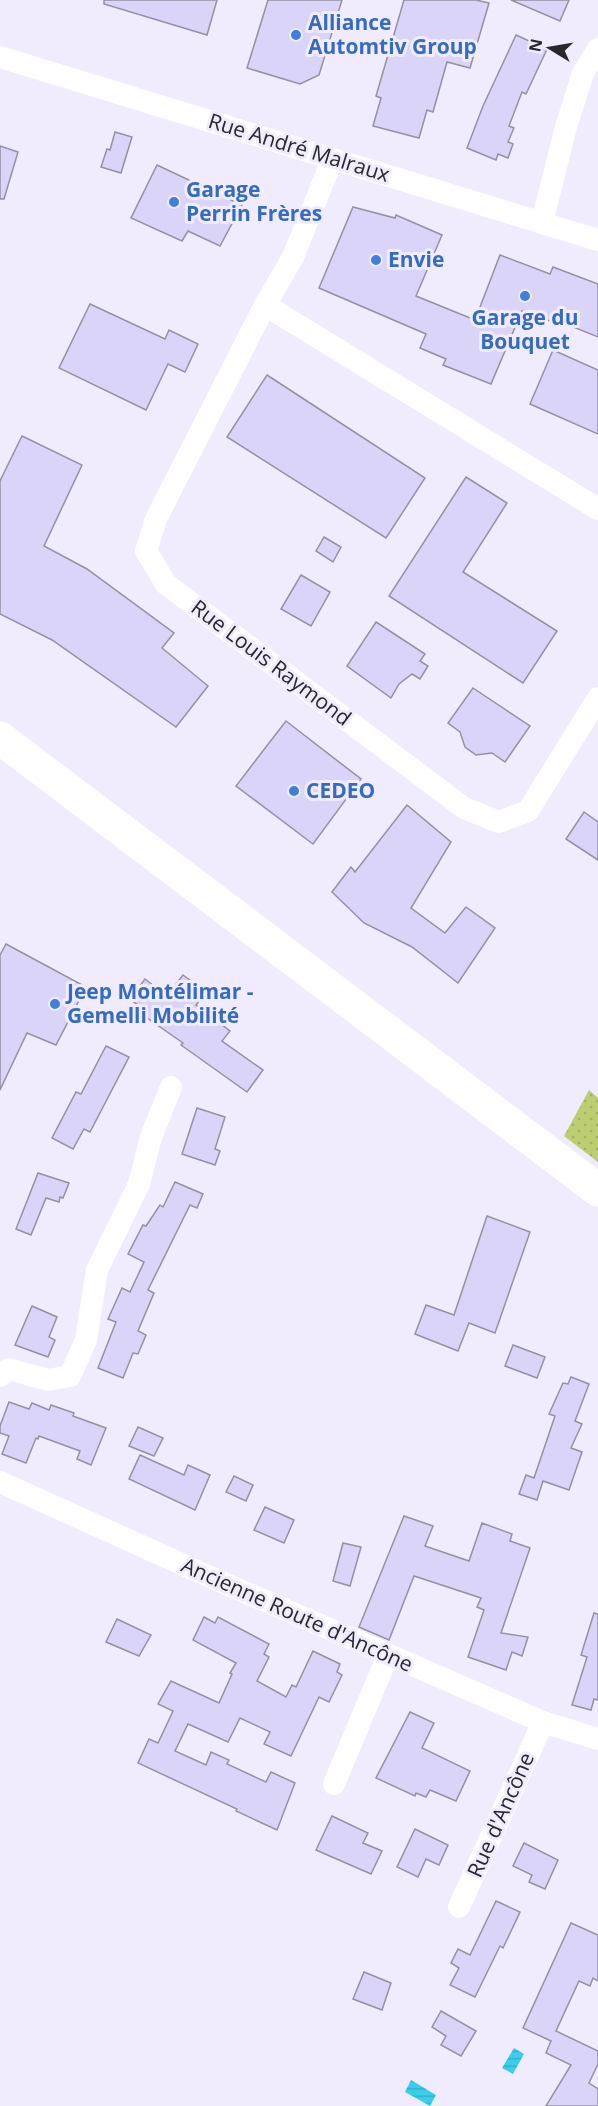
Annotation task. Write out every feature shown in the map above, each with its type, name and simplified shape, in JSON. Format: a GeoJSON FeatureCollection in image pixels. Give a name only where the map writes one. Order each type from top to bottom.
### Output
{"type":"FeatureCollection","features":[{"type":"Feature","properties":{"kind":"main road"},"geometry":{"type":"LineString","coordinates":[[0,738],[598,1190]]}},
{"type":"Feature","properties":{"kind":"street"},"geometry":{"type":"LineString","coordinates":[[542,223],[566,127],[584,73],[598,49]]}},
{"type":"Feature","properties":{"kind":"street","name":"Rue André Malraux"},"geometry":{"type":"LineString","coordinates":[[0,57],[598,240]]}},
{"type":"Feature","properties":{"kind":"street","name":"Rue Louis Raymond"},"geometry":{"type":"LineString","coordinates":[[332,159],[293,257],[265,305],[156,519],[146,551],[166,584],[464,808],[499,822],[528,811],[598,698]]}},
{"type":"Feature","properties":{"kind":"street"},"geometry":{"type":"LineString","coordinates":[[265,305],[598,509]]}},
{"type":"Feature","properties":{"kind":"street"},"geometry":{"type":"LineString","coordinates":[[0,1376],[9,1370],[48,1380],[70,1376],[86,1340],[97,1270],[139,1184],[151,1137],[171,1087]]}},
{"type":"Feature","properties":{"kind":"street","name":"Ancienne Route d'Ancône"},"geometry":{"type":"LineString","coordinates":[[0,1482],[217,1580],[543,1722],[598,1739]]}},
{"type":"Feature","properties":{"kind":"street"},"geometry":{"type":"LineString","coordinates":[[334,1784],[388,1655]]}},
{"type":"Feature","properties":{"kind":"street","name":"Rue d'Ancône"},"geometry":{"type":"LineString","coordinates":[[459,1907],[543,1722]]}},
{"type":"Feature","properties":{"kind":"green space"},"geometry":{"type":"Polygon","coordinates":[[[589,1090],[598,1098],[598,1162],[564,1136],[589,1090]]]}},
{"type":"Feature","properties":{"kind":"water"},"geometry":{"type":"Polygon","coordinates":[[[514,2048],[524,2054],[513,2074],[502,2068],[514,2048]]]}},
{"type":"Feature","properties":{"kind":"water"},"geometry":{"type":"Polygon","coordinates":[[[411,2080],[436,2095],[430,2106],[405,2092],[411,2080]]]}},
{"type":"Feature","properties":{"kind":"building"},"geometry":{"type":"Polygon","coordinates":[[[104,0],[217,0],[207,35],[104,4],[104,0]]]}},
{"type":"Feature","properties":{"kind":"building"},"geometry":{"type":"Polygon","coordinates":[[[268,0],[342,0],[319,75],[300,84],[247,68],[268,0]]]}},
{"type":"Feature","properties":{"kind":"building"},"geometry":{"type":"Polygon","coordinates":[[[404,0],[476,0],[489,3],[470,68],[447,62],[433,112],[427,110],[419,138],[373,126],[381,98],[376,96],[404,0]]]}},
{"type":"Feature","properties":{"kind":"building"},"geometry":{"type":"Polygon","coordinates":[[[511,0],[569,0],[560,21],[511,0]]]}},
{"type":"Feature","properties":{"kind":"building"},"geometry":{"type":"Polygon","coordinates":[[[516,35],[547,49],[526,94],[522,92],[509,126],[514,128],[508,142],[513,144],[508,158],[498,154],[496,160],[467,148],[483,106],[516,35]]]}},
{"type":"Feature","properties":{"kind":"building"},"geometry":{"type":"Polygon","coordinates":[[[115,132],[132,137],[121,173],[101,167],[107,149],[110,150],[115,132]]]}},
{"type":"Feature","properties":{"kind":"building"},"geometry":{"type":"Polygon","coordinates":[[[0,146],[18,152],[4,199],[0,199],[0,146]]]}},
{"type":"Feature","properties":{"kind":"building"},"geometry":{"type":"Polygon","coordinates":[[[157,165],[242,205],[220,246],[188,231],[182,241],[131,218],[157,165]]]}},
{"type":"Feature","properties":{"kind":"building"},"geometry":{"type":"Polygon","coordinates":[[[353,207],[395,218],[396,215],[442,235],[416,296],[475,320],[500,255],[550,274],[553,267],[598,284],[598,337],[554,319],[553,322],[522,311],[491,384],[443,365],[446,359],[420,348],[426,334],[319,288],[353,207]]]}},
{"type":"Feature","properties":{"kind":"building"},"geometry":{"type":"Polygon","coordinates":[[[90,304],[165,339],[169,330],[198,344],[185,372],[168,364],[146,410],[59,368],[90,304]]]}},
{"type":"Feature","properties":{"kind":"building"},"geometry":{"type":"Polygon","coordinates":[[[553,350],[598,370],[598,434],[530,404],[553,350]]]}},
{"type":"Feature","properties":{"kind":"building"},"geometry":{"type":"Polygon","coordinates":[[[267,375],[425,478],[386,538],[227,437],[267,375]]]}},
{"type":"Feature","properties":{"kind":"building"},"geometry":{"type":"Polygon","coordinates":[[[22,436],[82,465],[44,546],[87,569],[174,633],[162,648],[208,686],[176,727],[52,640],[0,614],[0,481],[22,436]]]}},
{"type":"Feature","properties":{"kind":"building"},"geometry":{"type":"Polygon","coordinates":[[[466,477],[507,503],[463,572],[557,631],[523,683],[389,596],[466,477]]]}},
{"type":"Feature","properties":{"kind":"building"},"geometry":{"type":"Polygon","coordinates":[[[324,537],[341,547],[333,562],[316,551],[324,537]]]}},
{"type":"Feature","properties":{"kind":"building"},"geometry":{"type":"Polygon","coordinates":[[[301,575],[330,592],[311,626],[281,609],[301,575]]]}},
{"type":"Feature","properties":{"kind":"building"},"geometry":{"type":"Polygon","coordinates":[[[376,622],[425,654],[420,661],[428,666],[420,679],[412,674],[399,684],[391,698],[347,666],[376,622]]]}},
{"type":"Feature","properties":{"kind":"building"},"geometry":{"type":"Polygon","coordinates":[[[473,688],[530,726],[505,762],[492,753],[476,755],[465,747],[460,732],[448,723],[473,688]]]}},
{"type":"Feature","properties":{"kind":"building"},"geometry":{"type":"Polygon","coordinates":[[[286,721],[361,779],[313,844],[236,786],[286,721]]]}},
{"type":"Feature","properties":{"kind":"building"},"geometry":{"type":"Polygon","coordinates":[[[407,805],[451,842],[411,908],[445,933],[466,907],[495,928],[458,983],[412,947],[364,923],[332,892],[351,867],[355,872],[407,805]]]}},
{"type":"Feature","properties":{"kind":"building"},"geometry":{"type":"Polygon","coordinates":[[[584,812],[598,822],[598,860],[566,839],[584,812]]]}},
{"type":"Feature","properties":{"kind":"building"},"geometry":{"type":"Polygon","coordinates":[[[6,944],[86,987],[56,1045],[27,1033],[0,1090],[0,955],[6,944]]]}},
{"type":"Feature","properties":{"kind":"building"},"geometry":{"type":"Polygon","coordinates":[[[183,975],[206,992],[196,1005],[230,1031],[222,1041],[263,1070],[247,1092],[140,1013],[143,1009],[130,999],[145,979],[167,996],[183,975]]]}},
{"type":"Feature","properties":{"kind":"building"},"geometry":{"type":"Polygon","coordinates":[[[106,1046],[129,1057],[90,1132],[84,1129],[73,1149],[52,1138],[76,1092],[81,1094],[106,1046]]]}},
{"type":"Feature","properties":{"kind":"building"},"geometry":{"type":"Polygon","coordinates":[[[197,1108],[225,1117],[215,1149],[220,1151],[215,1165],[182,1154],[197,1108]]]}},
{"type":"Feature","properties":{"kind":"building"},"geometry":{"type":"Polygon","coordinates":[[[38,1173],[69,1183],[59,1202],[46,1198],[31,1235],[16,1229],[38,1173]]]}},
{"type":"Feature","properties":{"kind":"building"},"geometry":{"type":"Polygon","coordinates":[[[175,1182],[203,1194],[197,1208],[190,1205],[148,1290],[154,1293],[138,1331],[146,1335],[138,1354],[133,1353],[123,1378],[98,1368],[116,1322],[108,1319],[122,1288],[130,1292],[144,1262],[128,1254],[143,1225],[146,1226],[160,1205],[163,1207],[175,1182]]]}},
{"type":"Feature","properties":{"kind":"building"},"geometry":{"type":"Polygon","coordinates":[[[487,1216],[530,1232],[495,1333],[469,1323],[458,1351],[415,1334],[426,1305],[454,1315],[487,1216]]]}},
{"type":"Feature","properties":{"kind":"building"},"geometry":{"type":"Polygon","coordinates":[[[32,1306],[57,1317],[49,1337],[55,1340],[48,1357],[15,1345],[32,1306]]]}},
{"type":"Feature","properties":{"kind":"building"},"geometry":{"type":"Polygon","coordinates":[[[513,1345],[545,1357],[537,1378],[505,1366],[513,1345]]]}},
{"type":"Feature","properties":{"kind":"building"},"geometry":{"type":"Polygon","coordinates":[[[571,1377],[589,1384],[575,1421],[582,1424],[571,1448],[582,1452],[569,1490],[543,1481],[537,1500],[519,1494],[526,1475],[534,1478],[555,1416],[549,1414],[563,1383],[568,1384],[571,1377]]]}},
{"type":"Feature","properties":{"kind":"building"},"geometry":{"type":"Polygon","coordinates":[[[9,1402],[29,1409],[32,1403],[49,1410],[51,1405],[106,1428],[91,1465],[77,1459],[80,1451],[39,1436],[38,1439],[36,1438],[26,1463],[2,1454],[9,1436],[0,1433],[0,1426],[9,1402]]]}},
{"type":"Feature","properties":{"kind":"building"},"geometry":{"type":"Polygon","coordinates":[[[138,1427],[163,1438],[154,1456],[129,1446],[138,1427]]]}},
{"type":"Feature","properties":{"kind":"building"},"geometry":{"type":"Polygon","coordinates":[[[140,1455],[184,1475],[188,1465],[210,1475],[195,1510],[129,1479],[140,1455]]]}},
{"type":"Feature","properties":{"kind":"building"},"geometry":{"type":"Polygon","coordinates":[[[234,1476],[253,1485],[246,1501],[226,1492],[234,1476]]]}},
{"type":"Feature","properties":{"kind":"building"},"geometry":{"type":"Polygon","coordinates":[[[265,1507],[294,1520],[284,1543],[254,1530],[265,1507]]]}},
{"type":"Feature","properties":{"kind":"building"},"geometry":{"type":"Polygon","coordinates":[[[404,1516],[433,1526],[425,1546],[469,1561],[482,1523],[512,1534],[510,1541],[530,1548],[501,1633],[528,1637],[522,1656],[512,1652],[506,1670],[468,1657],[484,1610],[477,1607],[481,1598],[414,1576],[389,1640],[359,1627],[404,1516]]]}},
{"type":"Feature","properties":{"kind":"building"},"geometry":{"type":"Polygon","coordinates":[[[343,1543],[361,1547],[350,1586],[333,1581],[343,1543]]]}},
{"type":"Feature","properties":{"kind":"building"},"geometry":{"type":"Polygon","coordinates":[[[594,1613],[598,1614],[598,1700],[594,1699],[591,1710],[572,1705],[587,1657],[581,1655],[594,1613]]]}},
{"type":"Feature","properties":{"kind":"building"},"geometry":{"type":"Polygon","coordinates":[[[204,1617],[215,1623],[218,1617],[269,1644],[264,1654],[269,1657],[257,1681],[286,1697],[292,1685],[296,1687],[313,1651],[340,1664],[337,1672],[342,1675],[329,1702],[319,1697],[291,1756],[264,1744],[270,1732],[240,1718],[228,1742],[188,1724],[175,1751],[206,1765],[211,1752],[229,1760],[227,1764],[266,1782],[271,1772],[295,1783],[277,1830],[138,1763],[149,1739],[158,1743],[173,1711],[158,1704],[171,1681],[219,1703],[236,1663],[193,1640],[204,1617]]]}},
{"type":"Feature","properties":{"kind":"building"},"geometry":{"type":"Polygon","coordinates":[[[117,1619],[151,1635],[139,1656],[106,1642],[117,1619]]]}},
{"type":"Feature","properties":{"kind":"building"},"geometry":{"type":"Polygon","coordinates":[[[410,1712],[434,1723],[422,1748],[470,1771],[456,1801],[430,1790],[426,1797],[416,1793],[415,1796],[376,1778],[410,1712]]]}},
{"type":"Feature","properties":{"kind":"building"},"geometry":{"type":"Polygon","coordinates":[[[332,1816],[368,1833],[363,1843],[382,1851],[371,1874],[316,1850],[332,1816]]]}},
{"type":"Feature","properties":{"kind":"building"},"geometry":{"type":"Polygon","coordinates":[[[415,1829],[448,1845],[439,1865],[426,1859],[418,1877],[397,1867],[415,1829]]]}},
{"type":"Feature","properties":{"kind":"building"},"geometry":{"type":"Polygon","coordinates":[[[524,1843],[558,1860],[545,1889],[529,1882],[532,1875],[513,1866],[524,1843]]]}},
{"type":"Feature","properties":{"kind":"building"},"geometry":{"type":"Polygon","coordinates":[[[496,1901],[520,1912],[503,1948],[500,1946],[475,1997],[450,1985],[459,1968],[451,1963],[458,1949],[470,1955],[496,1901]]]}},
{"type":"Feature","properties":{"kind":"building"},"geometry":{"type":"Polygon","coordinates":[[[571,1923],[598,1935],[598,1981],[593,1978],[590,1986],[579,1981],[556,2031],[598,2051],[598,2064],[589,2083],[598,2089],[598,2106],[546,2106],[571,2065],[546,2053],[551,2041],[523,2028],[571,1923]]]}},
{"type":"Feature","properties":{"kind":"building"},"geometry":{"type":"Polygon","coordinates":[[[364,1972],[391,1983],[382,2010],[353,1999],[364,1972]]]}},
{"type":"Feature","properties":{"kind":"building"},"geometry":{"type":"Polygon","coordinates":[[[441,2011],[476,2031],[461,2056],[441,2045],[446,2036],[432,2027],[441,2011]]]}},
{"type":"Feature","properties":{"kind":"place","name":"Alliance Automtiv Group"},"geometry":{"type":"Point","coordinates":[296,35]}},
{"type":"Feature","properties":{"kind":"place","name":"Garage Perrin Frères"},"geometry":{"type":"Point","coordinates":[174,202]}},
{"type":"Feature","properties":{"kind":"place","name":"Envie"},"geometry":{"type":"Point","coordinates":[376,260]}},
{"type":"Feature","properties":{"kind":"place","name":"Garage du Bouquet"},"geometry":{"type":"Point","coordinates":[525,296]}},
{"type":"Feature","properties":{"kind":"place","name":"CEDEO"},"geometry":{"type":"Point","coordinates":[294,791]}},
{"type":"Feature","properties":{"kind":"place","name":"Jeep Montélimar - Gemelli Mobilité"},"geometry":{"type":"Point","coordinates":[55,1004]}}]}
